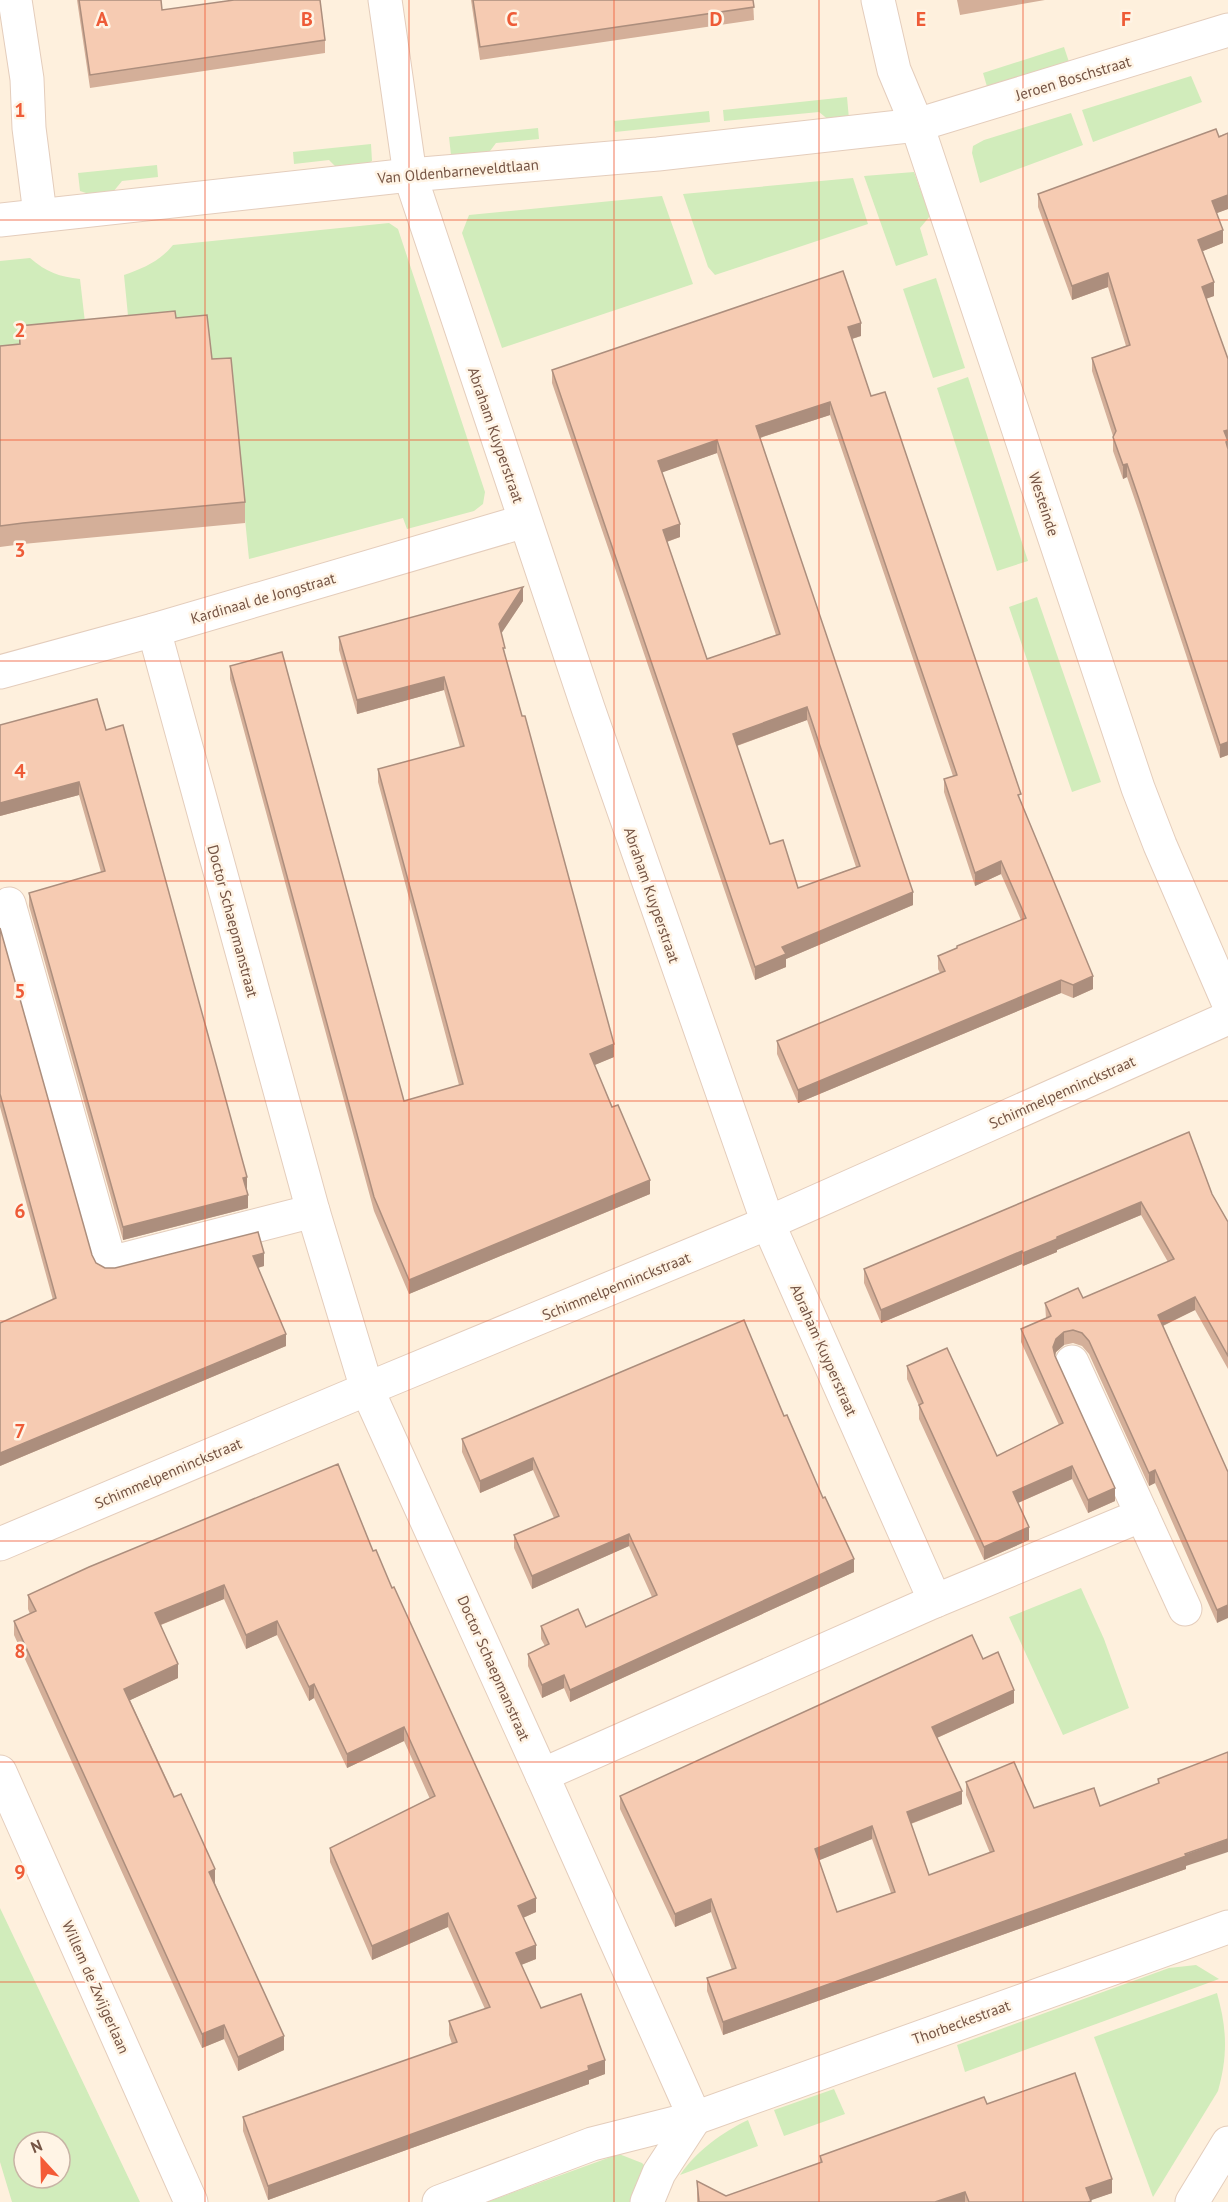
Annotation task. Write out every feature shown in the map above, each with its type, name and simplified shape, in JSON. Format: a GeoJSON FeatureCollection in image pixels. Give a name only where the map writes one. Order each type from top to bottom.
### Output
{"type":"FeatureCollection","features":[{"type":"Feature","properties":{"kind":"street"},"geometry":{"type":"LineString","coordinates":[[15,0],[27,79],[29,129],[40,214]]}},
{"type":"Feature","properties":{"kind":"street","name":"Abraham Kuyperstraat"},"geometry":{"type":"LineString","coordinates":[[385,0],[410,175],[630,832],[768,1223],[935,1601]]}},
{"type":"Feature","properties":{"kind":"street","name":"Westeinde"},"geometry":{"type":"LineString","coordinates":[[878,0],[894,70],[917,125],[1138,788],[1160,845],[1228,1002]]}},
{"type":"Feature","properties":{"kind":"street","name":"Jeroen Boschstraat"},"geometry":{"type":"LineString","coordinates":[[917,125],[1228,30]]}},
{"type":"Feature","properties":{"kind":"street","name":"Van Oldenbarneveldtlaan"},"geometry":{"type":"LineString","coordinates":[[0,219],[410,175],[658,154],[917,125]]}},
{"type":"Feature","properties":{"kind":"street","name":"Kardinaal de Jongstraat"},"geometry":{"type":"LineString","coordinates":[[0,672],[154,630],[525,521]]}},
{"type":"Feature","properties":{"kind":"street","name":"Doctor Schaepmanstraat"},"geometry":{"type":"LineString","coordinates":[[154,630],[313,1211],[367,1389],[694,2118]]}},
{"type":"Feature","properties":{"kind":"street"},"geometry":{"type":"LineString","coordinates":[[9,904],[110,1263],[313,1211]]}},
{"type":"Feature","properties":{"kind":"street","name":"Schimmelpenninckstraat"},"geometry":{"type":"LineString","coordinates":[[0,1544],[768,1223],[1228,1018]]}},
{"type":"Feature","properties":{"kind":"street"},"geometry":{"type":"LineString","coordinates":[[1072,1362],[1185,1610]]}},
{"type":"Feature","properties":{"kind":"street"},"geometry":{"type":"LineString","coordinates":[[542,1775],[935,1601],[1142,1515]]}},
{"type":"Feature","properties":{"kind":"street","name":"Willem de Zwijgerlaan"},"geometry":{"type":"LineString","coordinates":[[0,1772],[191,2202]]}},
{"type":"Feature","properties":{"kind":"street","name":"Thorbeckestraat"},"geometry":{"type":"LineString","coordinates":[[439,2202],[592,2144],[694,2118],[1228,1927]]}},
{"type":"Feature","properties":{"kind":"street"},"geometry":{"type":"LineString","coordinates":[[647,2202],[659,2172],[694,2118]]}},
{"type":"Feature","properties":{"kind":"street"},"geometry":{"type":"LineString","coordinates":[[1192,2202],[1228,2143]]}},
{"type":"Feature","properties":{"kind":"green space"},"geometry":{"type":"Polygon","coordinates":[[[1064,47],[1070,65],[988,90],[983,73],[1064,47]]]}},
{"type":"Feature","properties":{"kind":"green space"},"geometry":{"type":"Polygon","coordinates":[[[1191,76],[1202,102],[1093,142],[1082,110],[1191,76]]]}},
{"type":"Feature","properties":{"kind":"green space"},"geometry":{"type":"Polygon","coordinates":[[[847,97],[849,119],[830,121],[819,112],[724,121],[723,110],[847,97]]]}},
{"type":"Feature","properties":{"kind":"green space"},"geometry":{"type":"Polygon","coordinates":[[[709,111],[710,122],[615,132],[614,121],[709,111]]]}},
{"type":"Feature","properties":{"kind":"green space"},"geometry":{"type":"Polygon","coordinates":[[[1071,113],[1083,145],[980,183],[972,153],[973,146],[984,140],[1071,113]]]}},
{"type":"Feature","properties":{"kind":"green space"},"geometry":{"type":"Polygon","coordinates":[[[538,128],[539,139],[496,143],[487,155],[451,155],[449,137],[538,128]]]}},
{"type":"Feature","properties":{"kind":"green space"},"geometry":{"type":"Polygon","coordinates":[[[371,144],[372,161],[361,167],[339,170],[329,160],[294,164],[293,152],[371,144]]]}},
{"type":"Feature","properties":{"kind":"green space"},"geometry":{"type":"Polygon","coordinates":[[[157,165],[158,177],[122,181],[113,192],[89,194],[80,191],[78,173],[157,165]]]}},
{"type":"Feature","properties":{"kind":"green space"},"geometry":{"type":"Polygon","coordinates":[[[914,172],[930,216],[920,228],[928,255],[896,266],[864,176],[914,172]]]}},
{"type":"Feature","properties":{"kind":"green space"},"geometry":{"type":"Polygon","coordinates":[[[853,178],[868,224],[715,275],[708,267],[683,194],[853,178]]]}},
{"type":"Feature","properties":{"kind":"green space"},"geometry":{"type":"Polygon","coordinates":[[[662,196],[693,284],[502,348],[462,233],[469,215],[662,196]]]}},
{"type":"Feature","properties":{"kind":"green space"},"geometry":{"type":"Polygon","coordinates":[[[389,223],[398,229],[485,492],[483,504],[474,511],[407,529],[403,518],[249,559],[231,379],[130,336],[124,275],[151,263],[173,245],[389,223]]]}},
{"type":"Feature","properties":{"kind":"green space"},"geometry":{"type":"Polygon","coordinates":[[[30,258],[54,273],[80,279],[87,340],[0,366],[0,261],[30,258]]]}},
{"type":"Feature","properties":{"kind":"green space"},"geometry":{"type":"Polygon","coordinates":[[[936,278],[965,368],[933,378],[903,289],[936,278]]]}},
{"type":"Feature","properties":{"kind":"green space"},"geometry":{"type":"Polygon","coordinates":[[[968,377],[1028,561],[997,571],[937,388],[968,377]]]}},
{"type":"Feature","properties":{"kind":"green space"},"geometry":{"type":"Polygon","coordinates":[[[1037,597],[1101,782],[1072,792],[1009,607],[1037,597]]]}},
{"type":"Feature","properties":{"kind":"green space"},"geometry":{"type":"Polygon","coordinates":[[[1081,1588],[1104,1639],[1129,1708],[1063,1735],[1009,1617],[1081,1588]]]}},
{"type":"Feature","properties":{"kind":"green space"},"geometry":{"type":"Polygon","coordinates":[[[0,1908],[140,2202],[12,2202],[0,2162],[0,1908]]]}},
{"type":"Feature","properties":{"kind":"green space"},"geometry":{"type":"Polygon","coordinates":[[[1196,1965],[1219,1979],[965,2072],[957,2045],[1169,1968],[1196,1965]]]}},
{"type":"Feature","properties":{"kind":"green space"},"geometry":{"type":"Polygon","coordinates":[[[1217,1993],[1223,2018],[1225,2042],[1218,2091],[1153,2197],[1094,2037],[1217,1993]]]}},
{"type":"Feature","properties":{"kind":"green space"},"geometry":{"type":"Polygon","coordinates":[[[834,2089],[845,2114],[784,2136],[774,2110],[834,2089]]]}},
{"type":"Feature","properties":{"kind":"green space"},"geometry":{"type":"Polygon","coordinates":[[[748,2120],[758,2146],[680,2175],[686,2166],[711,2143],[748,2120]]]}},
{"type":"Feature","properties":{"kind":"green space"},"geometry":{"type":"Polygon","coordinates":[[[619,2154],[642,2163],[653,2174],[639,2202],[487,2202],[619,2154]]]}},
{"type":"Feature","properties":{"kind":"building"},"geometry":{"type":"Polygon","coordinates":[[[79,0],[161,0],[162,10],[234,0],[320,0],[325,40],[90,75],[79,0]]]}},
{"type":"Feature","properties":{"kind":"building"},"geometry":{"type":"Polygon","coordinates":[[[473,0],[753,0],[754,7],[480,47],[473,0]]]}},
{"type":"Feature","properties":{"kind":"building"},"geometry":{"type":"Polygon","coordinates":[[[1216,129],[1219,137],[1228,133],[1228,195],[1212,201],[1223,230],[1198,240],[1214,282],[1202,287],[1228,359],[1228,430],[1224,431],[1228,441],[1226,442],[1228,449],[1228,742],[1220,745],[1127,464],[1123,465],[1113,437],[1116,431],[1092,358],[1130,345],[1108,273],[1072,286],[1038,194],[1216,129]]]}},
{"type":"Feature","properties":{"kind":"building"},"geometry":{"type":"Polygon","coordinates":[[[843,271],[861,323],[848,327],[871,396],[885,392],[1021,794],[1018,795],[1093,976],[1073,985],[1061,980],[798,1090],[777,1041],[945,971],[938,956],[1026,918],[1001,861],[975,873],[944,779],[957,775],[830,402],[756,426],[913,892],[782,947],[786,954],[755,967],[552,370],[843,271]],[[717,440],[658,461],[680,524],[663,530],[707,659],[780,634],[717,440]],[[807,707],[733,734],[770,844],[783,840],[798,888],[860,866],[807,707]]]}},
{"type":"Feature","properties":{"kind":"building"},"geometry":{"type":"Polygon","coordinates":[[[175,311],[176,318],[207,315],[212,359],[231,358],[245,502],[0,526],[0,346],[20,344],[19,326],[175,311]]]}},
{"type":"Feature","properties":{"kind":"building"},"geometry":{"type":"Polygon","coordinates":[[[523,587],[499,624],[505,648],[503,648],[522,716],[525,716],[614,1044],[590,1054],[612,1107],[618,1105],[650,1180],[409,1280],[374,1197],[230,666],[282,652],[404,1101],[463,1084],[378,769],[464,746],[444,677],[357,700],[339,637],[523,587]]]}},
{"type":"Feature","properties":{"kind":"building"},"geometry":{"type":"Polygon","coordinates":[[[97,699],[106,730],[123,725],[247,1177],[243,1178],[248,1195],[123,1227],[29,893],[105,871],[79,782],[0,803],[0,725],[97,699]]]}},
{"type":"Feature","properties":{"kind":"building"},"geometry":{"type":"Polygon","coordinates":[[[0,928],[96,1263],[105,1268],[115,1268],[258,1232],[264,1253],[253,1256],[286,1334],[0,1453],[0,1323],[56,1298],[0,1094],[0,928]]]}},
{"type":"Feature","properties":{"kind":"building"},"geometry":{"type":"Polygon","coordinates":[[[1189,1132],[1212,1194],[1228,1222],[1228,1356],[1195,1297],[1158,1315],[1228,1472],[1228,1605],[1217,1610],[1155,1470],[1149,1473],[1089,1341],[1082,1333],[1073,1330],[1064,1332],[1056,1339],[1053,1347],[1115,1488],[1088,1500],[1072,1466],[1013,1492],[1029,1527],[984,1547],[919,1405],[923,1403],[907,1366],[947,1348],[997,1456],[1063,1423],[1021,1329],[1051,1316],[1045,1303],[1078,1288],[1083,1298],[1174,1259],[1141,1202],[1057,1237],[1057,1239],[1023,1253],[1022,1251],[881,1310],[864,1269],[1189,1132]]]}},
{"type":"Feature","properties":{"kind":"building"},"geometry":{"type":"Polygon","coordinates":[[[744,1320],[784,1416],[787,1415],[823,1498],[825,1497],[854,1559],[570,1690],[564,1675],[542,1685],[528,1654],[549,1644],[541,1626],[578,1609],[586,1627],[657,1595],[629,1534],[532,1576],[514,1535],[559,1516],[533,1458],[480,1481],[462,1439],[744,1320]]]}},
{"type":"Feature","properties":{"kind":"building"},"geometry":{"type":"Polygon","coordinates":[[[338,1464],[373,1551],[376,1550],[392,1588],[394,1587],[536,1898],[518,1906],[536,1945],[516,1953],[541,2008],[581,1994],[605,2060],[588,2066],[589,2070],[268,2186],[243,2117],[457,2042],[449,2021],[490,2007],[448,1913],[372,1946],[330,1848],[435,1796],[404,1727],[347,1754],[314,1684],[309,1687],[277,1621],[246,1635],[224,1585],[155,1613],[178,1664],[124,1689],[174,1797],[181,1794],[215,1869],[209,1872],[284,2036],[238,2057],[224,2025],[202,2034],[14,1621],[36,1611],[28,1595],[89,1567],[338,1464]]]}},
{"type":"Feature","properties":{"kind":"building"},"geometry":{"type":"Polygon","coordinates":[[[972,1635],[983,1659],[998,1652],[1014,1690],[932,1727],[962,1791],[907,1812],[929,1875],[994,1851],[966,1782],[1014,1762],[1034,1808],[1094,1788],[1100,1806],[1159,1783],[1158,1779],[1228,1752],[1228,1839],[723,2022],[707,1978],[736,1968],[711,1899],[675,1914],[620,1796],[972,1635]],[[872,1826],[815,1849],[837,1912],[895,1892],[872,1826]]]}},
{"type":"Feature","properties":{"kind":"building"},"geometry":{"type":"Polygon","coordinates":[[[1075,2073],[1112,2179],[1086,2188],[1091,2201],[969,2202],[965,2192],[935,2202],[699,2202],[697,2181],[726,2196],[822,2162],[820,2156],[984,2097],[987,2104],[1075,2073]]]}}]}
